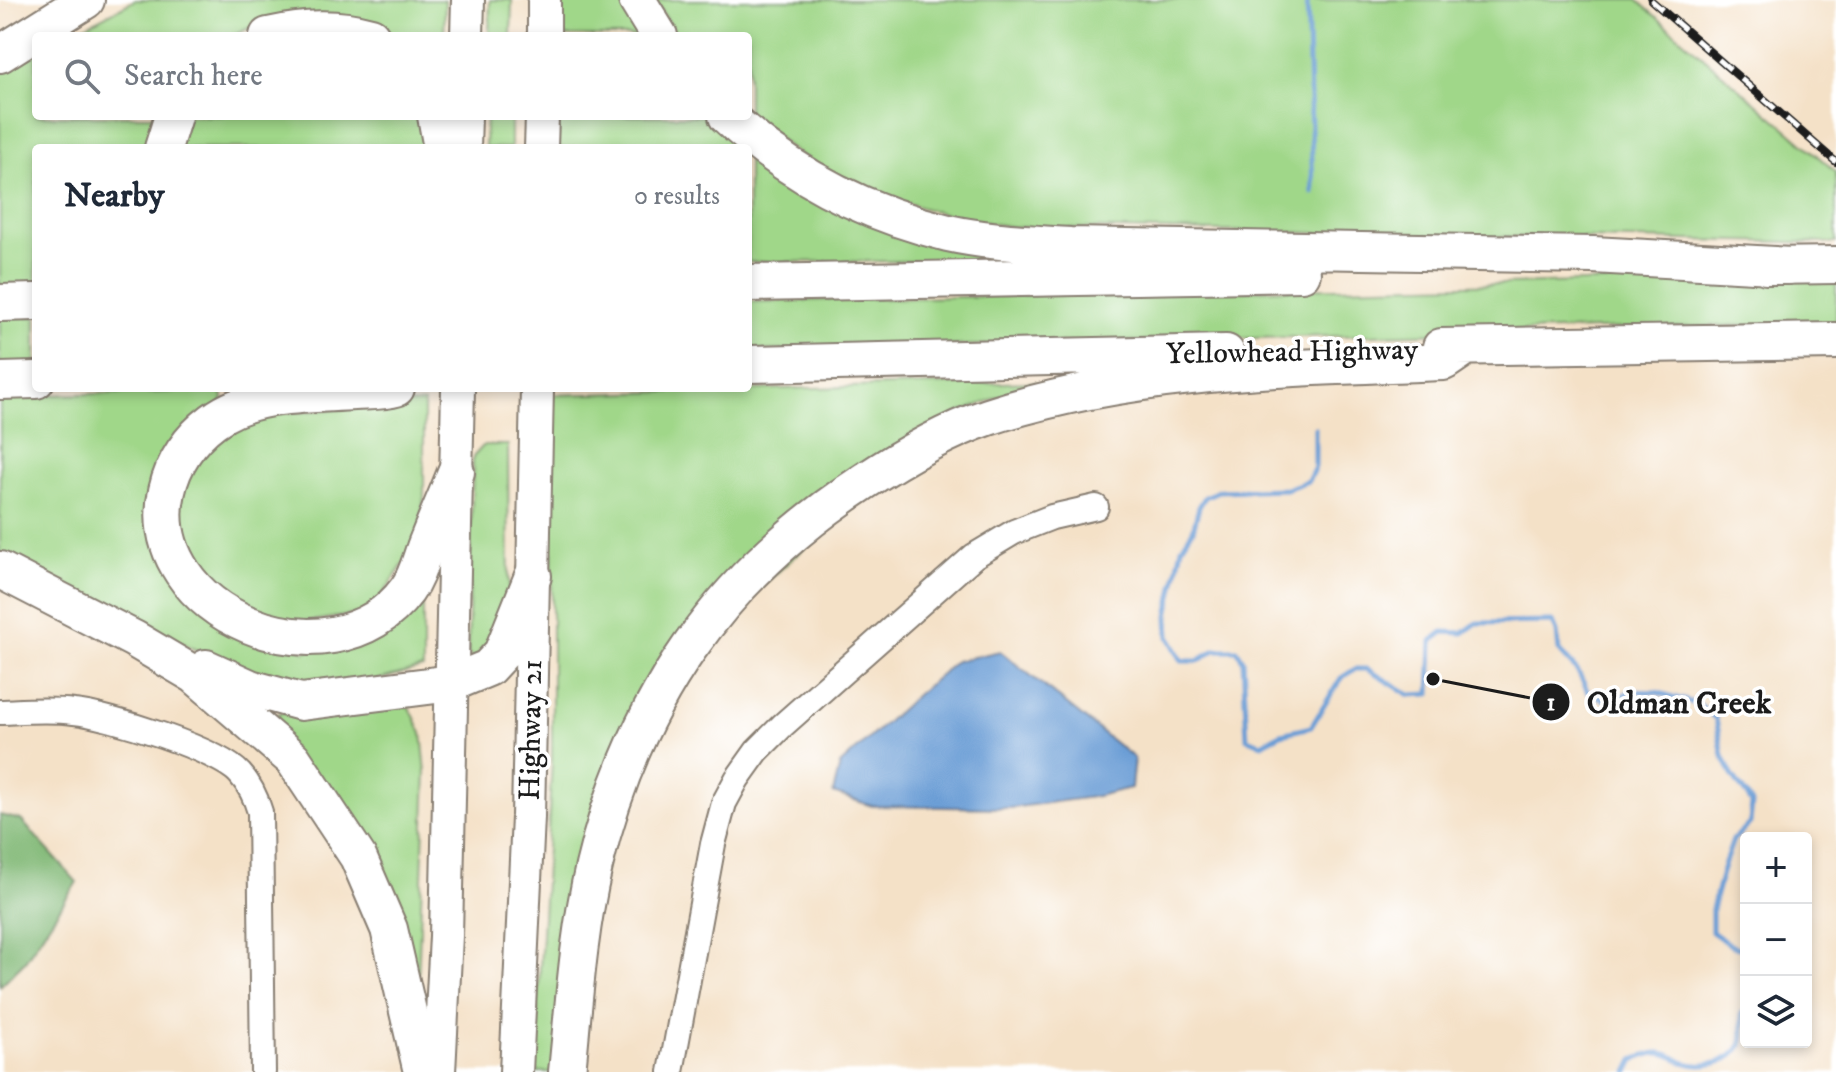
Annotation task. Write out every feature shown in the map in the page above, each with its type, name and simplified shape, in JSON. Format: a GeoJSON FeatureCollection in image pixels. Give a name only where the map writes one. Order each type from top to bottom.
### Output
{"type":"FeatureCollection","features":[{"type":"Feature","properties":{"kind":"highway"},"geometry":{"type":"LineString","coordinates":[[36,32],[86,0]]}},
{"type":"Feature","properties":{"kind":"highway"},"geometry":{"type":"LineString","coordinates":[[55,32],[117,0]]}},
{"type":"Feature","properties":{"kind":"highway"},"geometry":{"type":"LineString","coordinates":[[637,0],[657,32]]}},
{"type":"Feature","properties":{"kind":"highway"},"geometry":{"type":"LineString","coordinates":[[295,32],[322,28],[354,32]]}},
{"type":"Feature","properties":{"kind":"highway"},"geometry":{"type":"LineString","coordinates":[[0,55],[32,35]]}},
{"type":"Feature","properties":{"kind":"highway"},"geometry":{"type":"LineString","coordinates":[[0,55],[32,43]]}},
{"type":"Feature","properties":{"kind":"highway"},"geometry":{"type":"LineString","coordinates":[[164,144],[172,120]]}},
{"type":"Feature","properties":{"kind":"highway"},"geometry":{"type":"LineString","coordinates":[[437,120],[441,144]]}},
{"type":"Feature","properties":{"kind":"highway"},"geometry":{"type":"LineString","coordinates":[[732,120],[788,165],[862,205],[950,233],[1009,242],[1593,255],[1791,266]]}},
{"type":"Feature","properties":{"kind":"highway"},"geometry":{"type":"LineString","coordinates":[[752,283],[1836,265]]}},
{"type":"Feature","properties":{"kind":"highway"},"geometry":{"type":"LineString","coordinates":[[0,303],[32,302]]}},
{"type":"Feature","properties":{"kind":"highway","name":"Yellowhead Highway"},"geometry":{"type":"LineString","coordinates":[[752,364],[1836,341]]}},
{"type":"Feature","properties":{"kind":"highway"},"geometry":{"type":"LineString","coordinates":[[567,1072],[583,926],[594,866],[619,783],[683,656],[737,586],[798,528],[826,506],[901,458],[987,418],[1027,406],[1127,386],[1251,371],[1444,362],[1466,347]]}},
{"type":"Feature","properties":{"kind":"highway"},"geometry":{"type":"LineString","coordinates":[[0,381],[32,380]]}},
{"type":"Feature","properties":{"kind":"highway"},"geometry":{"type":"LineString","coordinates":[[338,392],[281,396],[251,403],[214,420],[178,460],[167,487],[164,522],[168,545],[176,564],[209,600],[226,612],[274,633],[303,639],[350,632],[376,619],[408,589],[456,460]]}},
{"type":"Feature","properties":{"kind":"highway"},"geometry":{"type":"LineString","coordinates":[[0,570],[134,639],[195,675],[293,759],[358,857],[389,929],[422,1072]]}},
{"type":"Feature","properties":{"kind":"highway"},"geometry":{"type":"LineString","coordinates":[[134,639],[250,688],[301,702],[452,683],[488,668],[502,653],[533,576]]}},
{"type":"Feature","properties":{"kind":"main road"},"geometry":{"type":"LineString","coordinates":[[467,32],[468,0]]}},
{"type":"Feature","properties":{"kind":"main road"},"geometry":{"type":"LineString","coordinates":[[544,0],[544,32]]}},
{"type":"Feature","properties":{"kind":"main road"},"geometry":{"type":"LineString","coordinates":[[464,144],[465,120]]}},
{"type":"Feature","properties":{"kind":"main road"},"geometry":{"type":"LineString","coordinates":[[541,144],[542,120]]}},
{"type":"Feature","properties":{"kind":"main road"},"geometry":{"type":"LineString","coordinates":[[439,1072],[446,936],[458,392]]}},
{"type":"Feature","properties":{"kind":"main road","name":"Highway 21"},"geometry":{"type":"LineString","coordinates":[[516,1072],[528,817],[537,392]]}},
{"type":"Feature","properties":{"kind":"street"},"geometry":{"type":"LineString","coordinates":[[671,1072],[713,844],[724,803],[757,751],[974,556],[1014,532],[1052,517],[1096,507]]}},
{"type":"Feature","properties":{"kind":"street"},"geometry":{"type":"LineString","coordinates":[[0,712],[77,712],[121,723],[213,755],[239,772],[254,793],[260,812],[263,1072]]}},
{"type":"Feature","properties":{"kind":"green space"},"geometry":{"type":"Polygon","coordinates":[[[135,0],[445,0],[444,32],[388,32],[367,21],[260,23],[241,32],[74,32],[135,0]]]}},
{"type":"Feature","properties":{"kind":"green space"},"geometry":{"type":"Polygon","coordinates":[[[490,0],[512,0],[511,32],[489,32],[490,0]]]}},
{"type":"Feature","properties":{"kind":"green space"},"geometry":{"type":"Polygon","coordinates":[[[560,0],[625,0],[645,32],[559,32],[560,0]]]}},
{"type":"Feature","properties":{"kind":"green space"},"geometry":{"type":"Polygon","coordinates":[[[655,0],[1637,0],[1836,172],[1836,243],[1013,227],[958,217],[903,202],[826,170],[781,141],[752,116],[752,32],[675,32],[655,0]]]}},
{"type":"Feature","properties":{"kind":"green space"},"geometry":{"type":"Polygon","coordinates":[[[32,54],[32,120],[154,120],[149,144],[32,144],[32,287],[0,288],[0,71],[32,54]]]}},
{"type":"Feature","properties":{"kind":"green space"},"geometry":{"type":"Polygon","coordinates":[[[179,120],[425,120],[429,144],[171,144],[179,120]]]}},
{"type":"Feature","properties":{"kind":"green space"},"geometry":{"type":"Polygon","coordinates":[[[486,120],[511,120],[511,144],[485,144],[486,120]]]}},
{"type":"Feature","properties":{"kind":"green space"},"geometry":{"type":"Polygon","coordinates":[[[558,120],[720,120],[751,144],[557,144],[558,120]]]}},
{"type":"Feature","properties":{"kind":"green space"},"geometry":{"type":"Polygon","coordinates":[[[752,145],[810,190],[1148,260],[752,262],[752,145]]]}},
{"type":"Feature","properties":{"kind":"green space"},"geometry":{"type":"Polygon","coordinates":[[[1836,276],[1836,323],[752,351],[752,302],[1836,276]]]}},
{"type":"Feature","properties":{"kind":"green space"},"geometry":{"type":"Polygon","coordinates":[[[32,316],[32,364],[0,365],[0,317],[32,316]]]}},
{"type":"Feature","properties":{"kind":"green space"},"geometry":{"type":"Polygon","coordinates":[[[1036,382],[954,415],[652,684],[553,1072],[534,1072],[552,762],[552,395],[1036,382]]]}},
{"type":"Feature","properties":{"kind":"green space"},"geometry":{"type":"Polygon","coordinates":[[[222,392],[223,399],[153,542],[305,652],[423,586],[423,668],[362,684],[294,686],[209,656],[0,557],[0,396],[222,392]]]}},
{"type":"Feature","properties":{"kind":"green space"},"geometry":{"type":"Polygon","coordinates":[[[424,403],[424,496],[419,541],[371,612],[285,625],[199,575],[177,523],[182,485],[211,442],[236,425],[270,414],[424,403]]]}},
{"type":"Feature","properties":{"kind":"green space"},"geometry":{"type":"Polygon","coordinates":[[[484,445],[508,445],[509,597],[489,655],[473,659],[468,653],[473,457],[484,445]]]}},
{"type":"Feature","properties":{"kind":"green space"},"geometry":{"type":"Polygon","coordinates":[[[394,703],[409,708],[422,733],[426,772],[418,983],[274,723],[279,713],[394,703]]]}},
{"type":"Feature","properties":{"kind":"green space"},"geometry":{"type":"Polygon","coordinates":[[[0,815],[21,820],[77,882],[25,961],[0,986],[0,815]]]}},
{"type":"Feature","properties":{"kind":"water"},"geometry":{"type":"Polygon","coordinates":[[[1000,651],[1134,758],[1131,788],[1092,797],[1010,808],[872,806],[833,793],[840,765],[916,695],[956,661],[1000,651]]]}},
{"type":"Feature","properties":{"kind":"waterway"},"geometry":{"type":"LineString","coordinates":[[1307,0],[1313,193]]}},
{"type":"Feature","properties":{"kind":"waterway"},"geometry":{"type":"LineString","coordinates":[[1315,428],[1315,467],[1308,481],[1286,489],[1218,491],[1205,497],[1199,507],[1193,530],[1182,547],[1168,616],[1169,637],[1182,661],[1198,661],[1215,650],[1237,650],[1243,660],[1247,739],[1262,744],[1281,734],[1311,727],[1341,678],[1355,669],[1367,669],[1410,695],[1430,694],[1432,641],[1443,632],[1463,633],[1477,623],[1553,622],[1559,651],[1578,672],[1588,692],[1605,700],[1616,700],[1630,691],[1656,692],[1700,705],[1716,719],[1723,756],[1752,803],[1750,823],[1733,840],[1712,909],[1712,932],[1740,948]]}},
{"type":"Feature","properties":{"kind":"waterway"},"geometry":{"type":"LineString","coordinates":[[1628,1072],[1634,1060],[1654,1054],[1662,1053],[1699,1065],[1723,1061],[1740,1046]]}},
{"type":"Feature","properties":{"kind":"railway"},"geometry":{"type":"LineString","coordinates":[[1651,0],[1836,162]]}},
{"type":"Feature","properties":{"kind":"place","name":"Oldman Creek"},"geometry":{"type":"Point","coordinates":[1433,679]}}]}
